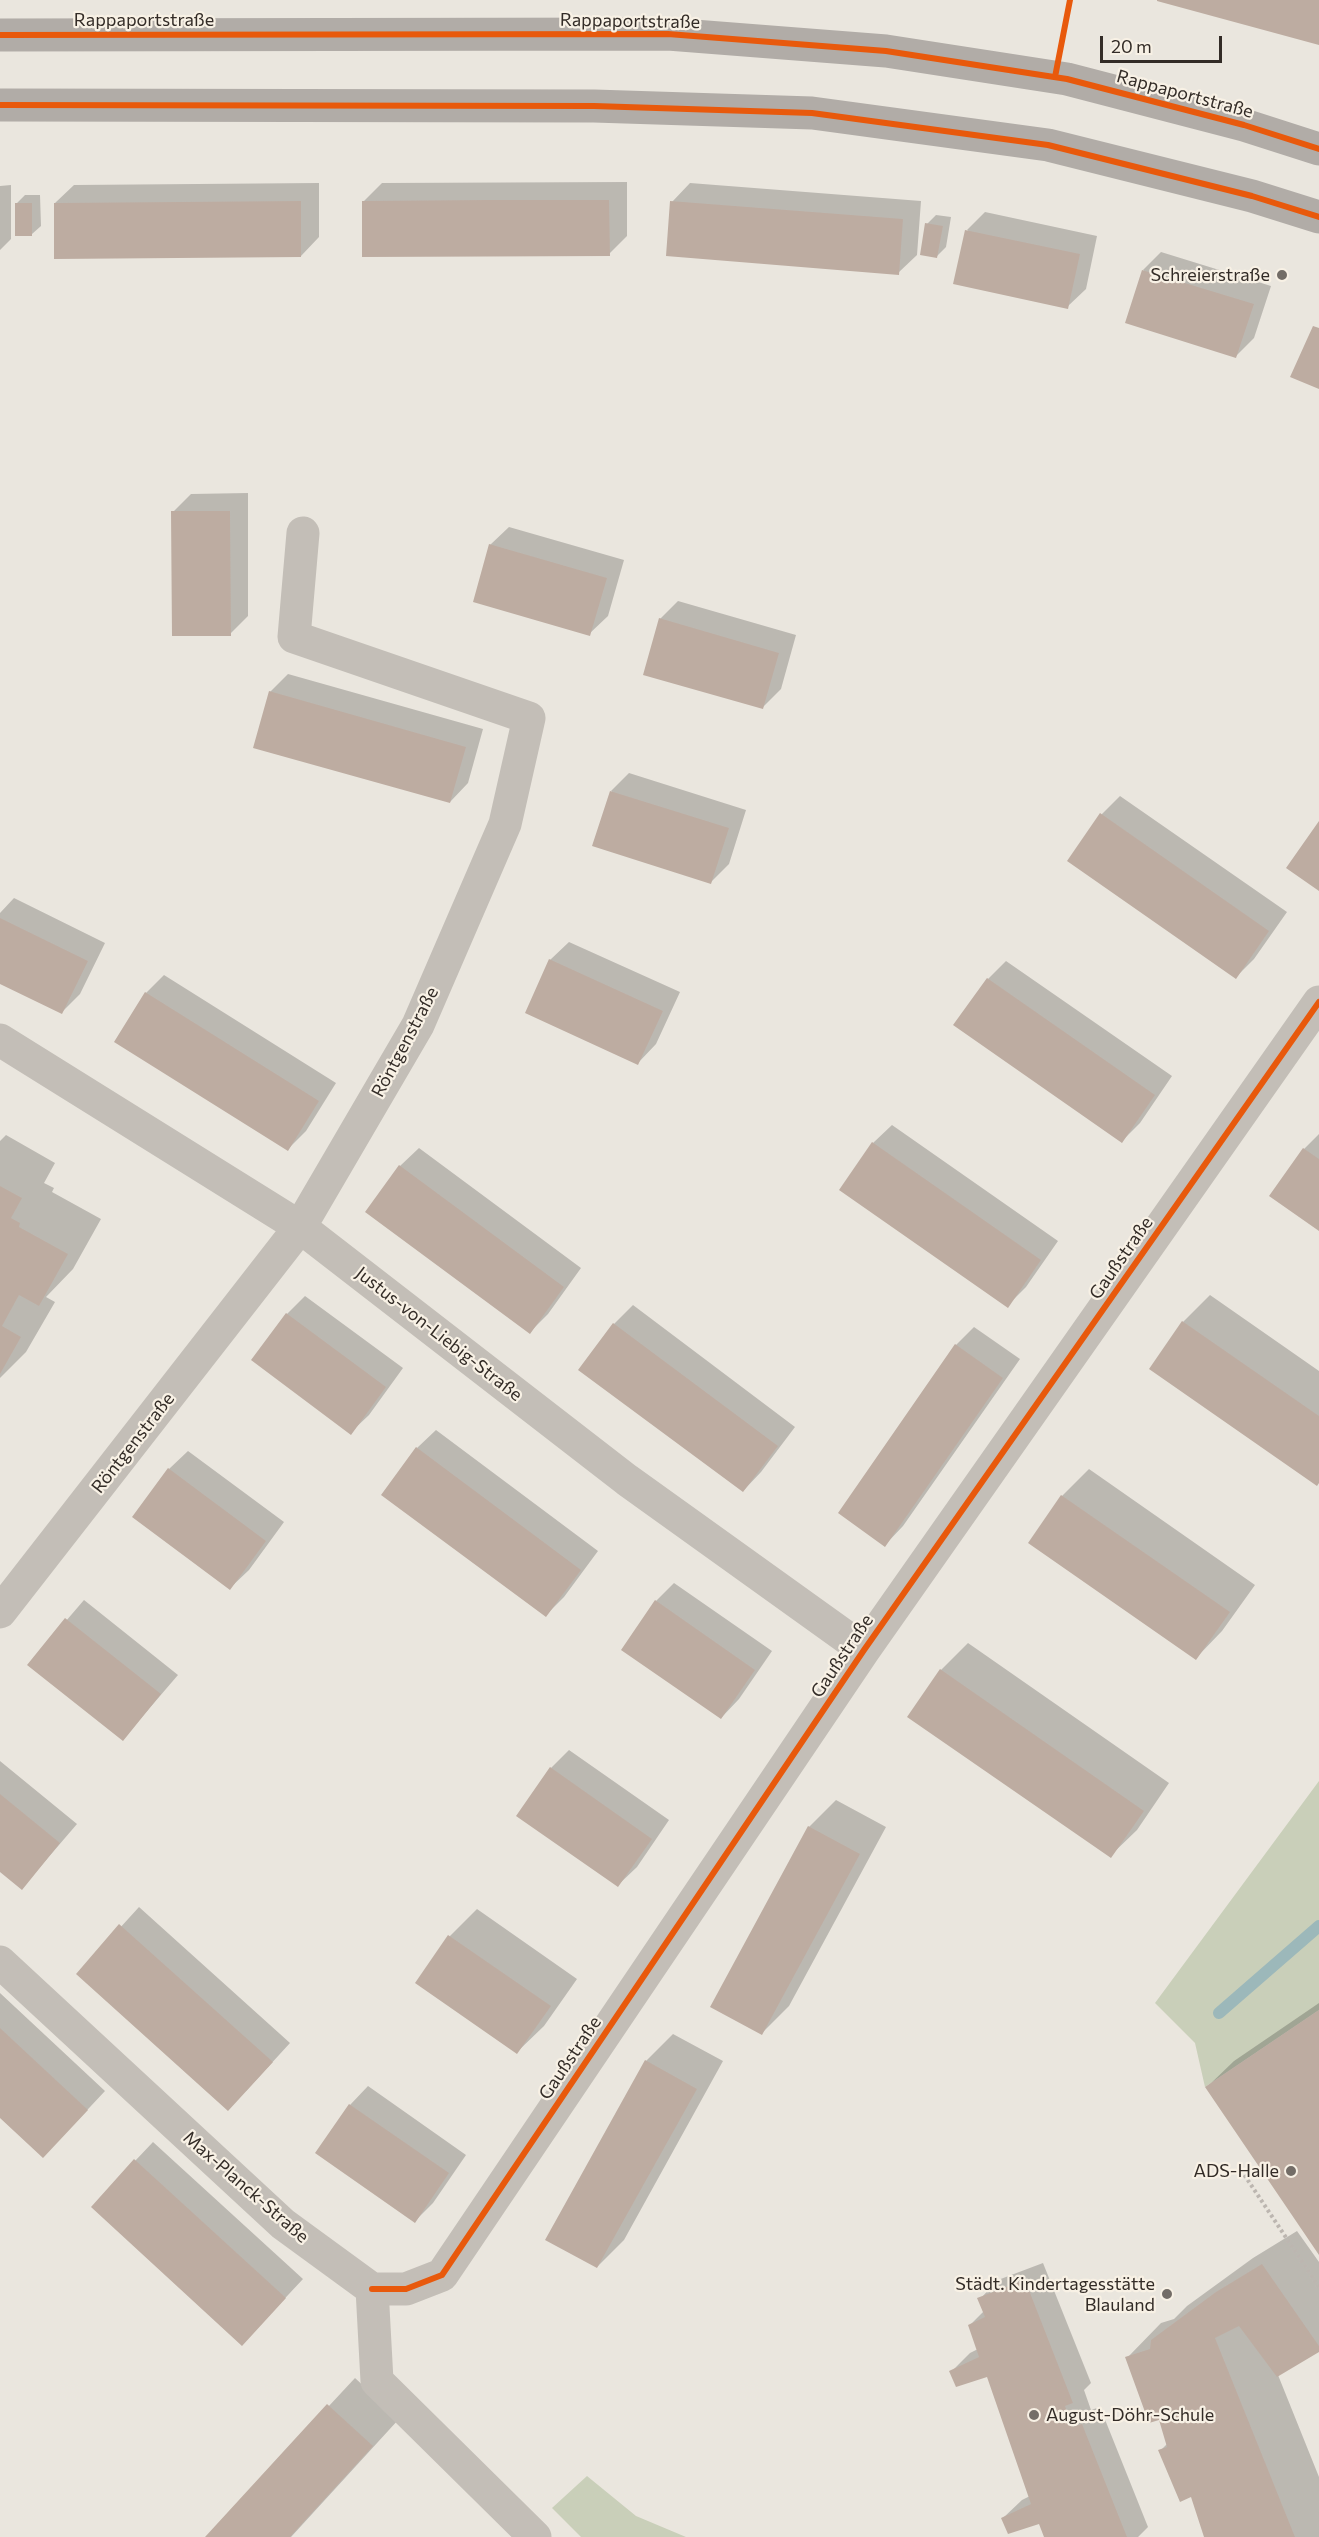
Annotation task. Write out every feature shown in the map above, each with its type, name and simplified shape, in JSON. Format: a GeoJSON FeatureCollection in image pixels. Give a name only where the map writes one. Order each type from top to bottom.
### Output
{"type":"FeatureCollection","features":[{"type":"Feature","properties":{"kind":"main road","name":"Rappaportstraße"},"geometry":{"type":"LineString","coordinates":[[0,35],[668,34],[886,51],[1067,79],[1244,125],[1319,149]]}},
{"type":"Feature","properties":{"kind":"main road"},"geometry":{"type":"LineString","coordinates":[[0,105],[594,106],[812,112],[1048,145],[1252,196],[1319,217]]}},
{"type":"Feature","properties":{"kind":"street","name":"Röntgenstraße"},"geometry":{"type":"LineString","coordinates":[[0,1612],[300,1227],[418,1024],[505,824],[529,718],[294,637],[303,534]]}},
{"type":"Feature","properties":{"kind":"street","name":"Gaußstraße"},"geometry":{"type":"LineString","coordinates":[[372,2289],[406,2289],[442,2275],[864,1650],[1319,1002]]}},
{"type":"Feature","properties":{"kind":"street","name":"Justus-von-Liebig-Straße"},"geometry":{"type":"LineString","coordinates":[[0,1041],[300,1227],[627,1480],[864,1650]]}},
{"type":"Feature","properties":{"kind":"street","name":"Max-Planck-Straße"},"geometry":{"type":"LineString","coordinates":[[0,1962],[283,2224],[372,2289]]}},
{"type":"Feature","properties":{"kind":"street"},"geometry":{"type":"LineString","coordinates":[[372,2289],[377,2381],[535,2537]]}},
{"type":"Feature","properties":{"kind":"path"},"geometry":{"type":"LineString","coordinates":[[1241,2170],[1319,2287]]}},
{"type":"Feature","properties":{"kind":"green space"},"geometry":{"type":"Polygon","coordinates":[[[1319,1781],[1319,2010],[1205,2087],[1195,2043],[1155,2003],[1319,1781]]]}},
{"type":"Feature","properties":{"kind":"green space"},"geometry":{"type":"Polygon","coordinates":[[[587,2476],[636,2516],[686,2537],[581,2537],[552,2508],[587,2476]]]}},
{"type":"Feature","properties":{"kind":"building"},"geometry":{"type":"Polygon","coordinates":[[[1157,0],[1319,0],[1319,45],[1157,1],[1157,0]]]}},
{"type":"Feature","properties":{"kind":"building"},"geometry":{"type":"Polygon","coordinates":[[[609,200],[610,256],[362,257],[362,201],[609,200]]]}},
{"type":"Feature","properties":{"kind":"building"},"geometry":{"type":"Polygon","coordinates":[[[301,201],[301,257],[54,259],[54,203],[301,201]]]}},
{"type":"Feature","properties":{"kind":"building"},"geometry":{"type":"Polygon","coordinates":[[[670,201],[903,219],[899,275],[666,256],[670,201]]]}},
{"type":"Feature","properties":{"kind":"building"},"geometry":{"type":"Polygon","coordinates":[[[15,203],[32,203],[32,236],[15,236],[15,203]]]}},
{"type":"Feature","properties":{"kind":"building"},"geometry":{"type":"Polygon","coordinates":[[[925,223],[943,226],[937,258],[920,255],[925,223]]]}},
{"type":"Feature","properties":{"kind":"building"},"geometry":{"type":"Polygon","coordinates":[[[965,230],[1080,254],[1068,309],[953,284],[965,230]]]}},
{"type":"Feature","properties":{"kind":"building"},"geometry":{"type":"Polygon","coordinates":[[[1142,270],[1254,304],[1236,358],[1125,323],[1142,270]]]}},
{"type":"Feature","properties":{"kind":"building"},"geometry":{"type":"Polygon","coordinates":[[[1313,326],[1319,328],[1319,389],[1290,377],[1313,326]]]}},
{"type":"Feature","properties":{"kind":"building"},"geometry":{"type":"Polygon","coordinates":[[[171,511],[230,511],[231,636],[172,636],[171,511]]]}},
{"type":"Feature","properties":{"kind":"building"},"geometry":{"type":"Polygon","coordinates":[[[489,544],[607,578],[590,636],[473,602],[489,544]]]}},
{"type":"Feature","properties":{"kind":"building"},"geometry":{"type":"Polygon","coordinates":[[[659,618],[779,653],[763,709],[643,675],[659,618]]]}},
{"type":"Feature","properties":{"kind":"building"},"geometry":{"type":"Polygon","coordinates":[[[269,691],[466,747],[450,803],[253,748],[269,691]]]}},
{"type":"Feature","properties":{"kind":"building"},"geometry":{"type":"Polygon","coordinates":[[[610,791],[729,828],[711,884],[592,846],[610,791]]]}},
{"type":"Feature","properties":{"kind":"building"},"geometry":{"type":"Polygon","coordinates":[[[1100,813],[1269,931],[1236,979],[1067,861],[1100,813]]]}},
{"type":"Feature","properties":{"kind":"building"},"geometry":{"type":"Polygon","coordinates":[[[1319,821],[1319,891],[1286,868],[1319,821]]]}},
{"type":"Feature","properties":{"kind":"building"},"geometry":{"type":"Polygon","coordinates":[[[0,918],[88,961],[62,1014],[0,984],[0,918]]]}},
{"type":"Feature","properties":{"kind":"building"},"geometry":{"type":"Polygon","coordinates":[[[549,959],[663,1011],[638,1065],[525,1013],[549,959]]]}},
{"type":"Feature","properties":{"kind":"building"},"geometry":{"type":"Polygon","coordinates":[[[987,978],[1155,1095],[1122,1143],[953,1025],[987,978]]]}},
{"type":"Feature","properties":{"kind":"building"},"geometry":{"type":"Polygon","coordinates":[[[145,992],[319,1101],[288,1151],[114,1042],[145,992]]]}},
{"type":"Feature","properties":{"kind":"building"},"geometry":{"type":"Polygon","coordinates":[[[872,1142],[1041,1260],[1008,1308],[839,1190],[872,1142]]]}},
{"type":"Feature","properties":{"kind":"building"},"geometry":{"type":"Polygon","coordinates":[[[1303,1148],[1319,1159],[1319,1231],[1269,1196],[1303,1148]]]}},
{"type":"Feature","properties":{"kind":"building"},"geometry":{"type":"Polygon","coordinates":[[[399,1165],[564,1287],[530,1334],[365,1212],[399,1165]]]}},
{"type":"Feature","properties":{"kind":"building"},"geometry":{"type":"Polygon","coordinates":[[[0,1186],[22,1198],[11,1218],[20,1223],[19,1227],[68,1254],[39,1306],[19,1295],[2,1326],[21,1337],[0,1374],[0,1186]]]}},
{"type":"Feature","properties":{"kind":"building"},"geometry":{"type":"Polygon","coordinates":[[[286,1313],[386,1387],[351,1435],[251,1360],[286,1313]]]}},
{"type":"Feature","properties":{"kind":"building"},"geometry":{"type":"Polygon","coordinates":[[[1182,1321],[1319,1416],[1319,1483],[1317,1486],[1149,1369],[1182,1321]]]}},
{"type":"Feature","properties":{"kind":"building"},"geometry":{"type":"Polygon","coordinates":[[[613,1323],[778,1446],[743,1492],[578,1370],[613,1323]]]}},
{"type":"Feature","properties":{"kind":"building"},"geometry":{"type":"Polygon","coordinates":[[[955,1344],[1003,1378],[885,1547],[838,1513],[955,1344]]]}},
{"type":"Feature","properties":{"kind":"building"},"geometry":{"type":"Polygon","coordinates":[[[416,1447],[581,1570],[546,1617],[381,1495],[416,1447]]]}},
{"type":"Feature","properties":{"kind":"building"},"geometry":{"type":"Polygon","coordinates":[[[168,1468],[266,1541],[230,1590],[132,1517],[168,1468]]]}},
{"type":"Feature","properties":{"kind":"building"},"geometry":{"type":"Polygon","coordinates":[[[1061,1495],[1230,1612],[1196,1660],[1028,1543],[1061,1495]]]}},
{"type":"Feature","properties":{"kind":"building"},"geometry":{"type":"Polygon","coordinates":[[[655,1600],[755,1670],[721,1719],[621,1650],[655,1600]]]}},
{"type":"Feature","properties":{"kind":"building"},"geometry":{"type":"Polygon","coordinates":[[[65,1618],[161,1694],[123,1741],[27,1665],[65,1618]]]}},
{"type":"Feature","properties":{"kind":"building"},"geometry":{"type":"Polygon","coordinates":[[[940,1669],[1144,1811],[1111,1858],[907,1717],[940,1669]]]}},
{"type":"Feature","properties":{"kind":"building"},"geometry":{"type":"Polygon","coordinates":[[[550,1767],[652,1839],[618,1887],[516,1816],[550,1767]]]}},
{"type":"Feature","properties":{"kind":"building"},"geometry":{"type":"Polygon","coordinates":[[[0,1794],[60,1843],[22,1890],[0,1872],[0,1794]]]}},
{"type":"Feature","properties":{"kind":"building"},"geometry":{"type":"Polygon","coordinates":[[[808,1826],[860,1854],[762,2035],[710,2007],[808,1826]]]}},
{"type":"Feature","properties":{"kind":"building"},"geometry":{"type":"Polygon","coordinates":[[[119,1924],[273,2062],[228,2111],[76,1974],[119,1924]]]}},
{"type":"Feature","properties":{"kind":"building"},"geometry":{"type":"Polygon","coordinates":[[[448,1935],[551,2006],[517,2054],[415,1983],[448,1935]]]}},
{"type":"Feature","properties":{"kind":"building","name":"ADS-Halle"},"geometry":{"type":"Polygon","coordinates":[[[1319,2010],[1319,2255],[1205,2087],[1319,2010]]]}},
{"type":"Feature","properties":{"kind":"building"},"geometry":{"type":"Polygon","coordinates":[[[0,2028],[88,2110],[43,2158],[0,2118],[0,2028]]]}},
{"type":"Feature","properties":{"kind":"building"},"geometry":{"type":"Polygon","coordinates":[[[645,2060],[697,2089],[597,2268],[545,2240],[645,2060]]]}},
{"type":"Feature","properties":{"kind":"building"},"geometry":{"type":"Polygon","coordinates":[[[349,2104],[449,2173],[415,2223],[315,2153],[349,2104]]]}},
{"type":"Feature","properties":{"kind":"building"},"geometry":{"type":"Polygon","coordinates":[[[134,2159],[286,2298],[242,2346],[91,2207],[134,2159]]]}},
{"type":"Feature","properties":{"kind":"building"},"geometry":{"type":"Polygon","coordinates":[[[1262,2264],[1319,2346],[1319,2352],[1277,2377],[1239,2326],[1215,2338],[1295,2537],[1204,2537],[1191,2497],[1180,2502],[1158,2450],[1167,2447],[1159,2420],[1149,2423],[1125,2357],[1150,2349],[1151,2340],[1216,2292],[1262,2264]]]}},
{"type":"Feature","properties":{"kind":"building","name":"August-Döhr-Schule"},"geometry":{"type":"Polygon","coordinates":[[[1025,2280],[1073,2403],[1065,2406],[1073,2427],[1082,2424],[1127,2537],[1044,2537],[1039,2524],[1008,2534],[1001,2518],[1031,2504],[987,2377],[956,2387],[949,2371],[979,2357],[968,2325],[985,2317],[977,2298],[1025,2280]]]}},
{"type":"Feature","properties":{"kind":"building"},"geometry":{"type":"Polygon","coordinates":[[[327,2404],[373,2446],[290,2537],[205,2537],[327,2404]]]}},
{"type":"Feature","properties":{"kind":"waterway"},"geometry":{"type":"LineString","coordinates":[[1219,2013],[1319,1926]]}},
{"type":"Feature","properties":{"kind":"cycle path"},"geometry":{"type":"LineString","coordinates":[[1055,77],[1070,0]]}},
{"type":"Feature","properties":{"kind":"cycle path"},"geometry":{"type":"LineString","coordinates":[[0,35],[668,34],[886,51],[1067,79],[1244,125],[1319,149]]}},
{"type":"Feature","properties":{"kind":"cycle path"},"geometry":{"type":"LineString","coordinates":[[0,105],[594,106],[812,113],[1048,145],[1252,196],[1319,217]]}},
{"type":"Feature","properties":{"kind":"cycle path"},"geometry":{"type":"LineString","coordinates":[[372,2289],[406,2289],[442,2275],[864,1650],[1319,1002]]}},
{"type":"Feature","properties":{"kind":"place","name":"Schreierstraße"},"geometry":{"type":"Point","coordinates":[1282,275]}},
{"type":"Feature","properties":{"kind":"place","name":"ADS-Halle"},"geometry":{"type":"Point","coordinates":[1291,2171]}},
{"type":"Feature","properties":{"kind":"place","name":"Städt. Kindertagesstätte Blauland"},"geometry":{"type":"Point","coordinates":[1167,2294]}},
{"type":"Feature","properties":{"kind":"place","name":"August-Döhr-Schule"},"geometry":{"type":"Point","coordinates":[1034,2415]}}]}
